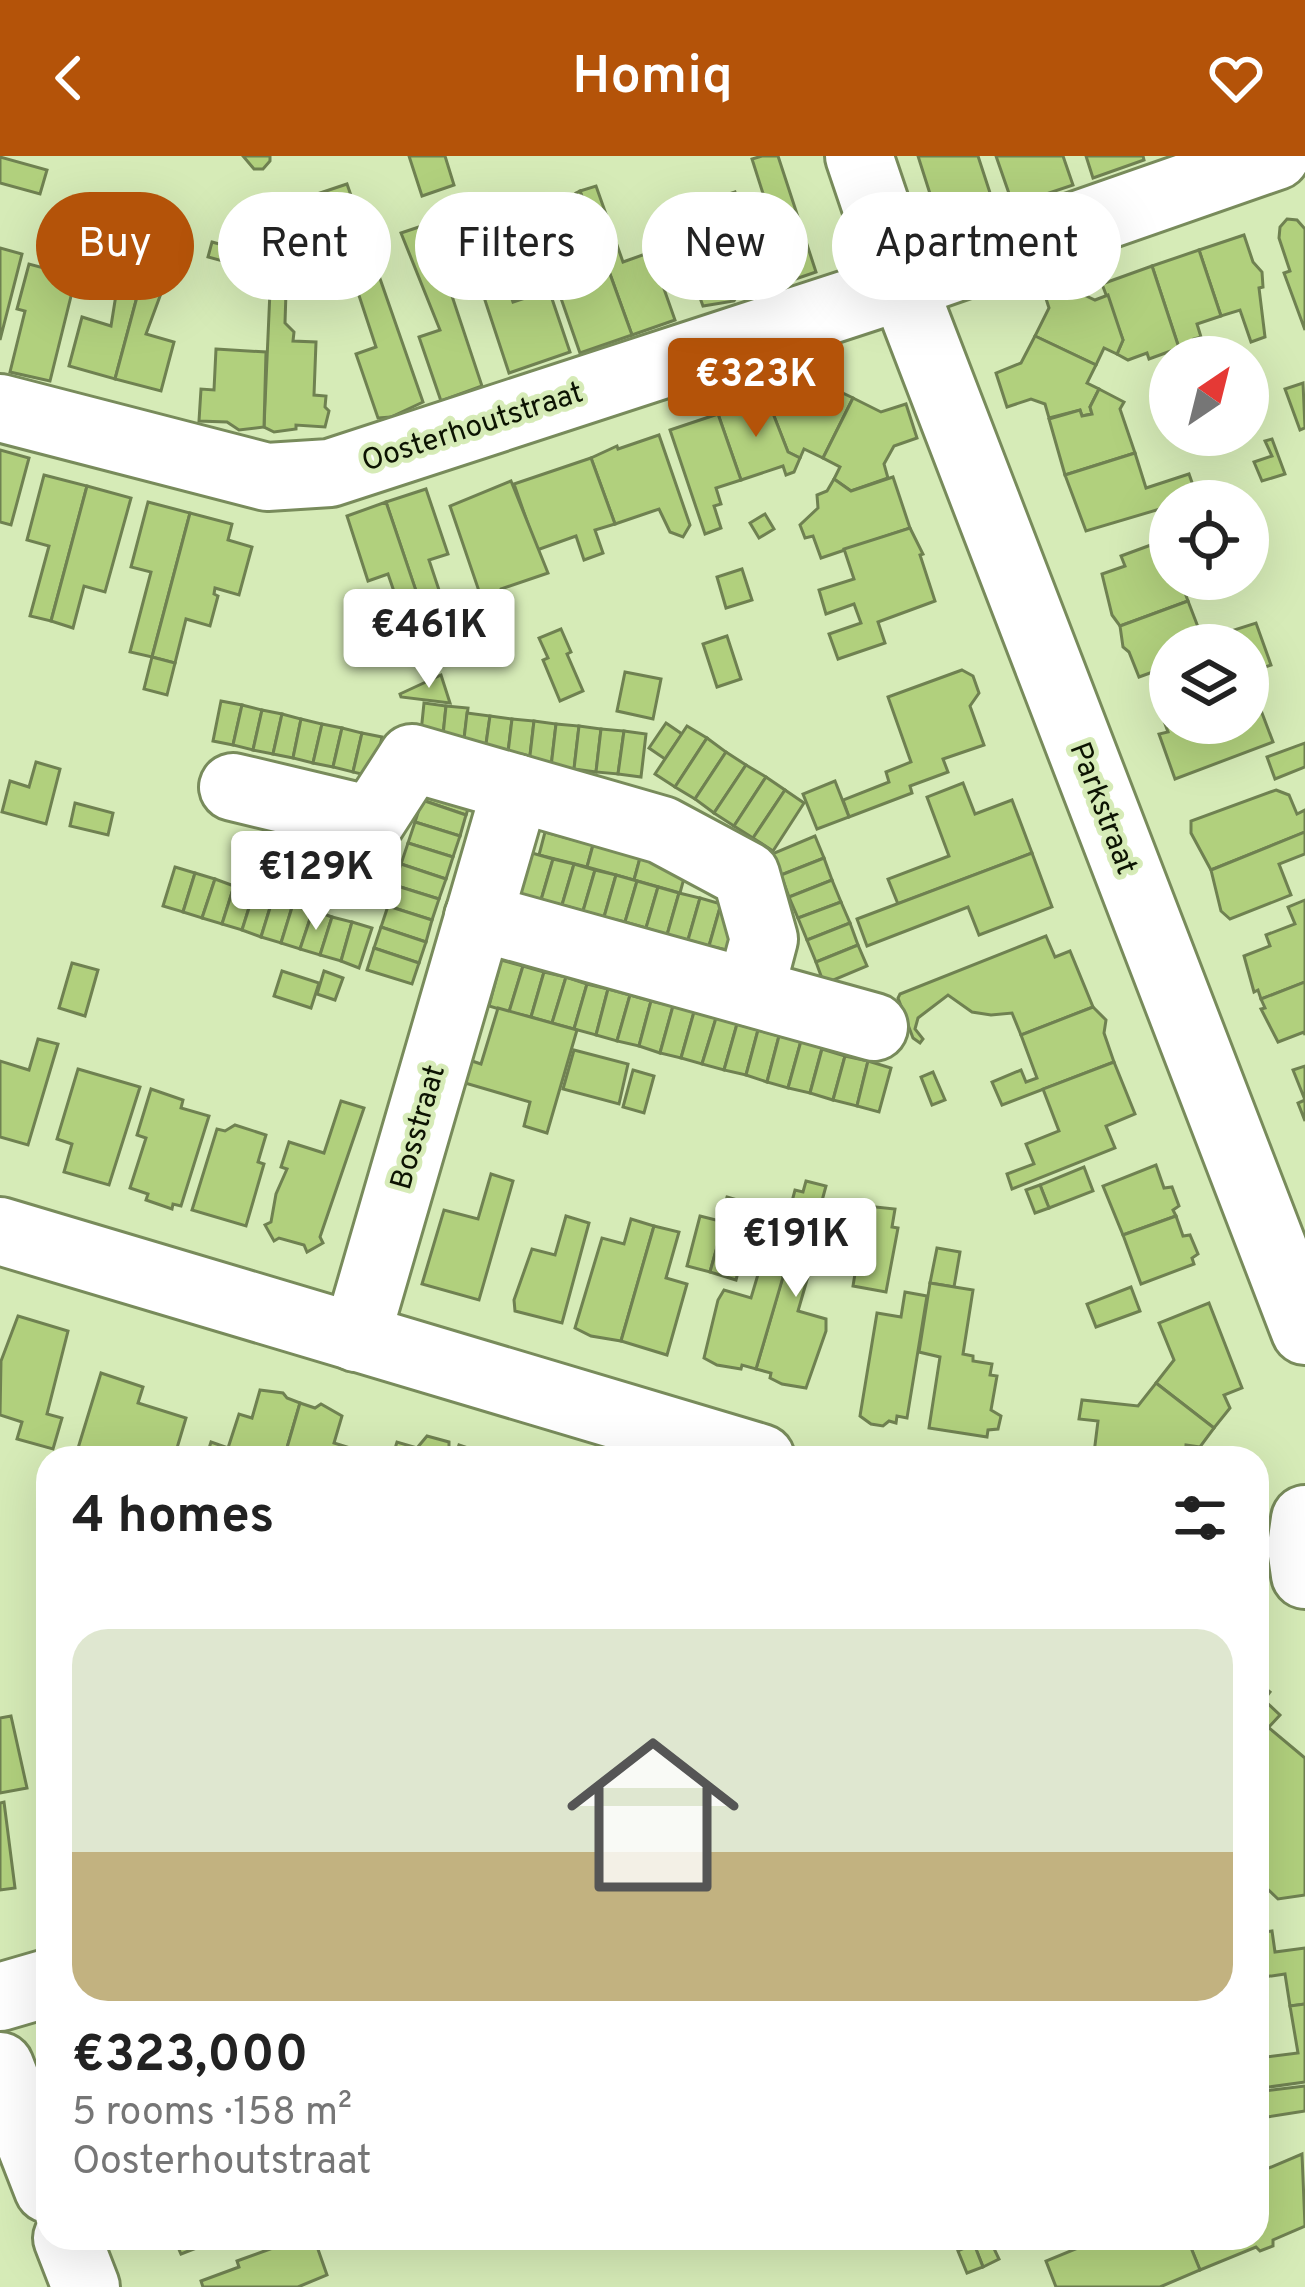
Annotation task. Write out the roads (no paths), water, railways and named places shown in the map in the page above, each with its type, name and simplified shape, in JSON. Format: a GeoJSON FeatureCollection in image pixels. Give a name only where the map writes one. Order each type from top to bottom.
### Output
{"type":"FeatureCollection","features":[{"type":"Feature","properties":{"kind":"street","name":"Parkstraat"},"geometry":{"type":"LineString","coordinates":[[859,156],[871,192]]}},
{"type":"Feature","properties":{"kind":"street","name":"Oosterhoutstraat"},"geometry":{"type":"LineString","coordinates":[[1121,210],[1276,156]]}},
{"type":"Feature","properties":{"kind":"street","name":"Oosterhoutstraat"},"geometry":{"type":"LineString","coordinates":[[0,408],[267,478],[330,473],[860,300]]}},
{"type":"Feature","properties":{"kind":"street","name":"Parkstraat"},"geometry":{"type":"LineString","coordinates":[[908,300],[1305,1331]]}},
{"type":"Feature","properties":{"kind":"street"},"geometry":{"type":"LineString","coordinates":[[233,787],[372,820],[412,758],[662,830],[746,875],[764,939],[750,992]]}},
{"type":"Feature","properties":{"kind":"street","name":"Bosstraat"},"geometry":{"type":"LineString","coordinates":[[356,1338],[516,788]]}},
{"type":"Feature","properties":{"kind":"street"},"geometry":{"type":"LineString","coordinates":[[478,917],[874,1027]]}},
{"type":"Feature","properties":{"kind":"street"},"geometry":{"type":"LineString","coordinates":[[0,1231],[720,1446]]}},
{"type":"Feature","properties":{"kind":"street"},"geometry":{"type":"LineString","coordinates":[[0,1997],[36,1986]]}},
{"type":"Feature","properties":{"kind":"street"},"geometry":{"type":"LineString","coordinates":[[0,2066],[36,2158]]}},
{"type":"Feature","properties":{"kind":"street"},"geometry":{"type":"LineString","coordinates":[[72,2250],[86,2287]]}}]}
